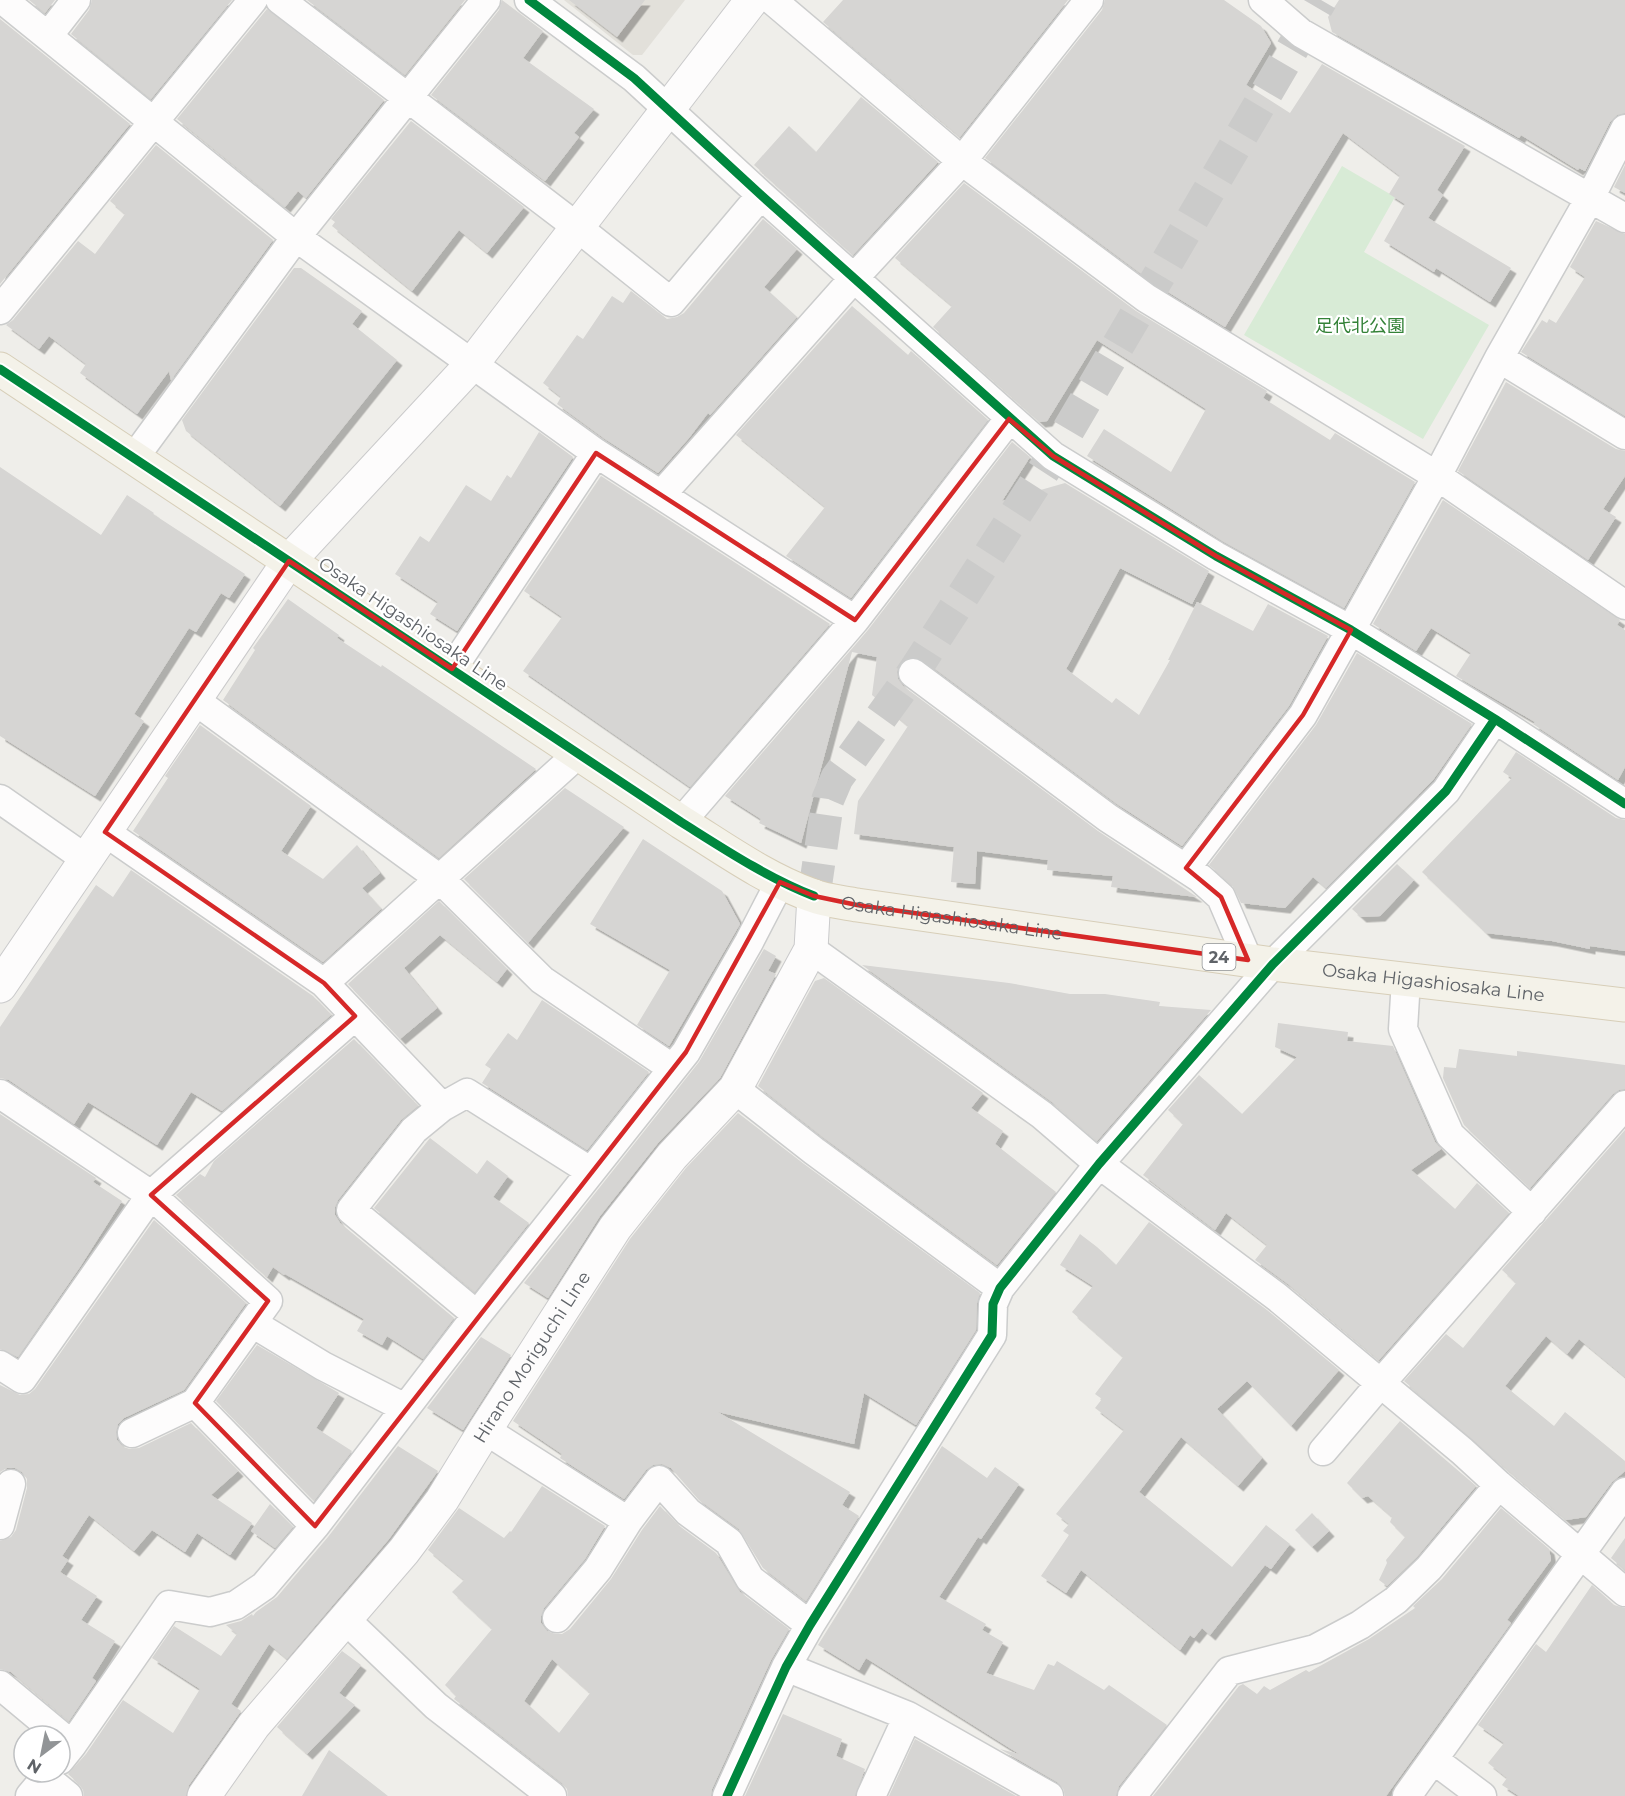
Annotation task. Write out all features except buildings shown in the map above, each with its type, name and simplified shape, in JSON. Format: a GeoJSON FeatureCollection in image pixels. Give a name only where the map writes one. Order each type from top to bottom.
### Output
{"type":"FeatureCollection","features":[{"type":"Feature","properties":{"kind":"main road","name":"Osaka Higashiosaka Line"},"geometry":{"type":"LineString","coordinates":[[0,369],[681,822],[780,882],[814,896],[869,907],[1175,951],[1625,1005]]}},
{"type":"Feature","properties":{"kind":"street"},"geometry":{"type":"LineString","coordinates":[[3,0],[296,237],[596,453],[855,620]]}},
{"type":"Feature","properties":{"kind":"street"},"geometry":{"type":"LineString","coordinates":[[48,36],[76,0]]}},
{"type":"Feature","properties":{"kind":"street"},"geometry":{"type":"LineString","coordinates":[[0,310],[253,0]]}},
{"type":"Feature","properties":{"kind":"street"},"geometry":{"type":"LineString","coordinates":[[280,0],[577,227],[671,302],[760,195]]}},
{"type":"Feature","properties":{"kind":"street"},"geometry":{"type":"LineString","coordinates":[[134,458],[296,237],[486,0]]}},
{"type":"Feature","properties":{"kind":"street"},"geometry":{"type":"LineString","coordinates":[[529,0],[634,78],[760,195],[1053,456],[1216,556],[1351,630],[1622,796]]}},
{"type":"Feature","properties":{"kind":"street"},"geometry":{"type":"LineString","coordinates":[[0,986],[289,561],[472,363],[752,0]]}},
{"type":"Feature","properties":{"kind":"street"},"geometry":{"type":"LineString","coordinates":[[772,0],[962,161],[1146,298],[1437,476],[1625,605]]}},
{"type":"Feature","properties":{"kind":"street"},"geometry":{"type":"LineString","coordinates":[[661,495],[854,278],[962,161],[1089,0]]}},
{"type":"Feature","properties":{"kind":"street"},"geometry":{"type":"LineString","coordinates":[[1263,0],[1301,33],[1625,218]]}},
{"type":"Feature","properties":{"kind":"street"},"geometry":{"type":"LineString","coordinates":[[1186,868],[1303,715],[1437,476],[1499,358],[1590,198],[1625,129]]}},
{"type":"Feature","properties":{"kind":"street"},"geometry":{"type":"LineString","coordinates":[[1499,358],[1625,435]]}},
{"type":"Feature","properties":{"kind":"street"},"geometry":{"type":"LineString","coordinates":[[681,822],[855,620],[1009,419]]}},
{"type":"Feature","properties":{"kind":"street"},"geometry":{"type":"LineString","coordinates":[[452,669],[596,453]]}},
{"type":"Feature","properties":{"kind":"street"},"geometry":{"type":"LineString","coordinates":[[913,674],[1108,818],[1200,878],[1221,897],[1260,962]]}},
{"type":"Feature","properties":{"kind":"street"},"geometry":{"type":"LineString","coordinates":[[193,699],[440,879],[542,980],[672,1068]]}},
{"type":"Feature","properties":{"kind":"street"},"geometry":{"type":"LineString","coordinates":[[727,1796],[786,1667],[810,1625],[992,1335],[993,1304],[1000,1288],[1260,962],[1446,791],[1495,719]]}},
{"type":"Feature","properties":{"kind":"street"},"geometry":{"type":"LineString","coordinates":[[324,983],[578,754]]}},
{"type":"Feature","properties":{"kind":"street"},"geometry":{"type":"LineString","coordinates":[[0,800],[86,859]]}},
{"type":"Feature","properties":{"kind":"street"},"geometry":{"type":"LineString","coordinates":[[105,832],[324,983],[442,1107]]}},
{"type":"Feature","properties":{"kind":"street"},"geometry":{"type":"LineString","coordinates":[[72,1741],[169,1605],[210,1612],[236,1605],[264,1586],[315,1526],[477,1315],[686,1052],[749,942],[780,882]]}},
{"type":"Feature","properties":{"kind":"street","name":"Hirano Moriguchi Line"},"geometry":{"type":"LineString","coordinates":[[204,1796],[254,1725],[404,1551],[442,1500],[484,1430],[615,1228],[672,1156],[735,1089],[811,949],[814,896]]}},
{"type":"Feature","properties":{"kind":"street"},"geometry":{"type":"LineString","coordinates":[[811,949],[1042,1115],[1099,1164],[1277,1297],[1462,1451],[1625,1592]]}},
{"type":"Feature","properties":{"kind":"street"},"geometry":{"type":"LineString","coordinates":[[1406,980],[1403,1029],[1450,1135],[1532,1212]]}},
{"type":"Feature","properties":{"kind":"street"},"geometry":{"type":"LineString","coordinates":[[0,1365],[22,1379],[151,1195],[355,1016]]}},
{"type":"Feature","properties":{"kind":"street"},"geometry":{"type":"LineString","coordinates":[[735,1089],[814,1151],[1000,1288]]}},
{"type":"Feature","properties":{"kind":"street"},"geometry":{"type":"LineString","coordinates":[[477,1315],[351,1210],[414,1130],[442,1107],[467,1093],[590,1171]]}},
{"type":"Feature","properties":{"kind":"street"},"geometry":{"type":"LineString","coordinates":[[0,1094],[151,1195],[268,1301],[195,1403],[132,1433]]}},
{"type":"Feature","properties":{"kind":"street"},"geometry":{"type":"LineString","coordinates":[[1323,1451],[1625,1104]]}},
{"type":"Feature","properties":{"kind":"street"},"geometry":{"type":"LineString","coordinates":[[252,1323],[322,1366],[405,1408]]}},
{"type":"Feature","properties":{"kind":"street"},"geometry":{"type":"LineString","coordinates":[[195,1403],[315,1526]]}},
{"type":"Feature","properties":{"kind":"street"},"geometry":{"type":"LineString","coordinates":[[484,1430],[628,1521]]}},
{"type":"Feature","properties":{"kind":"street"},"geometry":{"type":"LineString","coordinates":[[557,1618],[597,1569],[628,1521],[659,1480],[688,1512],[729,1542],[750,1579],[810,1625]]}},
{"type":"Feature","properties":{"kind":"street"},"geometry":{"type":"LineString","coordinates":[[0,1525],[11,1484]]}},
{"type":"Feature","properties":{"kind":"street"},"geometry":{"type":"LineString","coordinates":[[1132,1796],[1229,1671],[1316,1649],[1360,1625],[1396,1600],[1429,1568],[1499,1485]]}},
{"type":"Feature","properties":{"kind":"street"},"geometry":{"type":"LineString","coordinates":[[1407,1796],[1625,1492]]}},
{"type":"Feature","properties":{"kind":"street"},"geometry":{"type":"LineString","coordinates":[[345,1619],[436,1706],[552,1796]]}},
{"type":"Feature","properties":{"kind":"street"},"geometry":{"type":"LineString","coordinates":[[786,1667],[908,1716],[1049,1796]]}},
{"type":"Feature","properties":{"kind":"street"},"geometry":{"type":"LineString","coordinates":[[0,1685],[23,1724]]}},
{"type":"Feature","properties":{"kind":"street"},"geometry":{"type":"LineString","coordinates":[[871,1796],[908,1716]]}},
{"type":"Feature","properties":{"kind":"street"},"geometry":{"type":"LineString","coordinates":[[1434,1760],[1482,1796]]}},
{"type":"Feature","properties":{"kind":"highlighted area"},"geometry":{"type":"Polygon","coordinates":[[[1009,419],[1053,456],[1216,556],[1351,630],[1303,715],[1186,868],[1221,897],[1248,960],[857,905],[814,896],[780,882],[686,1052],[315,1526],[195,1403],[268,1301],[151,1195],[355,1016],[324,983],[105,832],[289,561],[452,669],[596,453],[855,620],[1009,419]]]}},
{"type":"Feature","properties":{"kind":"shaded area"},"geometry":{"type":"Polygon","coordinates":[[[564,0],[685,0],[642,55],[633,55],[564,0]]]}},
{"type":"Feature","properties":{"kind":"green space","name":"足代北公園"},"geometry":{"type":"Polygon","coordinates":[[[1342,166],[1395,197],[1364,252],[1489,325],[1423,439],[1244,335],[1342,166]]]}},
{"type":"Feature","properties":{"kind":"tunnel"},"geometry":{"type":"LineString","coordinates":[[814,896],[828,799],[837,778],[913,673],[1053,456],[1321,0]]}},
{"type":"Feature","properties":{"kind":"cycle path"},"geometry":{"type":"LineString","coordinates":[[529,0],[634,78],[761,195],[1053,456],[1216,556],[1351,630],[1495,719],[1625,804]]}},
{"type":"Feature","properties":{"kind":"cycle path"},"geometry":{"type":"LineString","coordinates":[[0,369],[681,822],[762,871],[814,896]]}},
{"type":"Feature","properties":{"kind":"cycle path"},"geometry":{"type":"LineString","coordinates":[[727,1796],[786,1667],[810,1625],[992,1335],[993,1304],[1000,1288],[1099,1164],[1273,964],[1446,791],[1495,719]]}}]}
